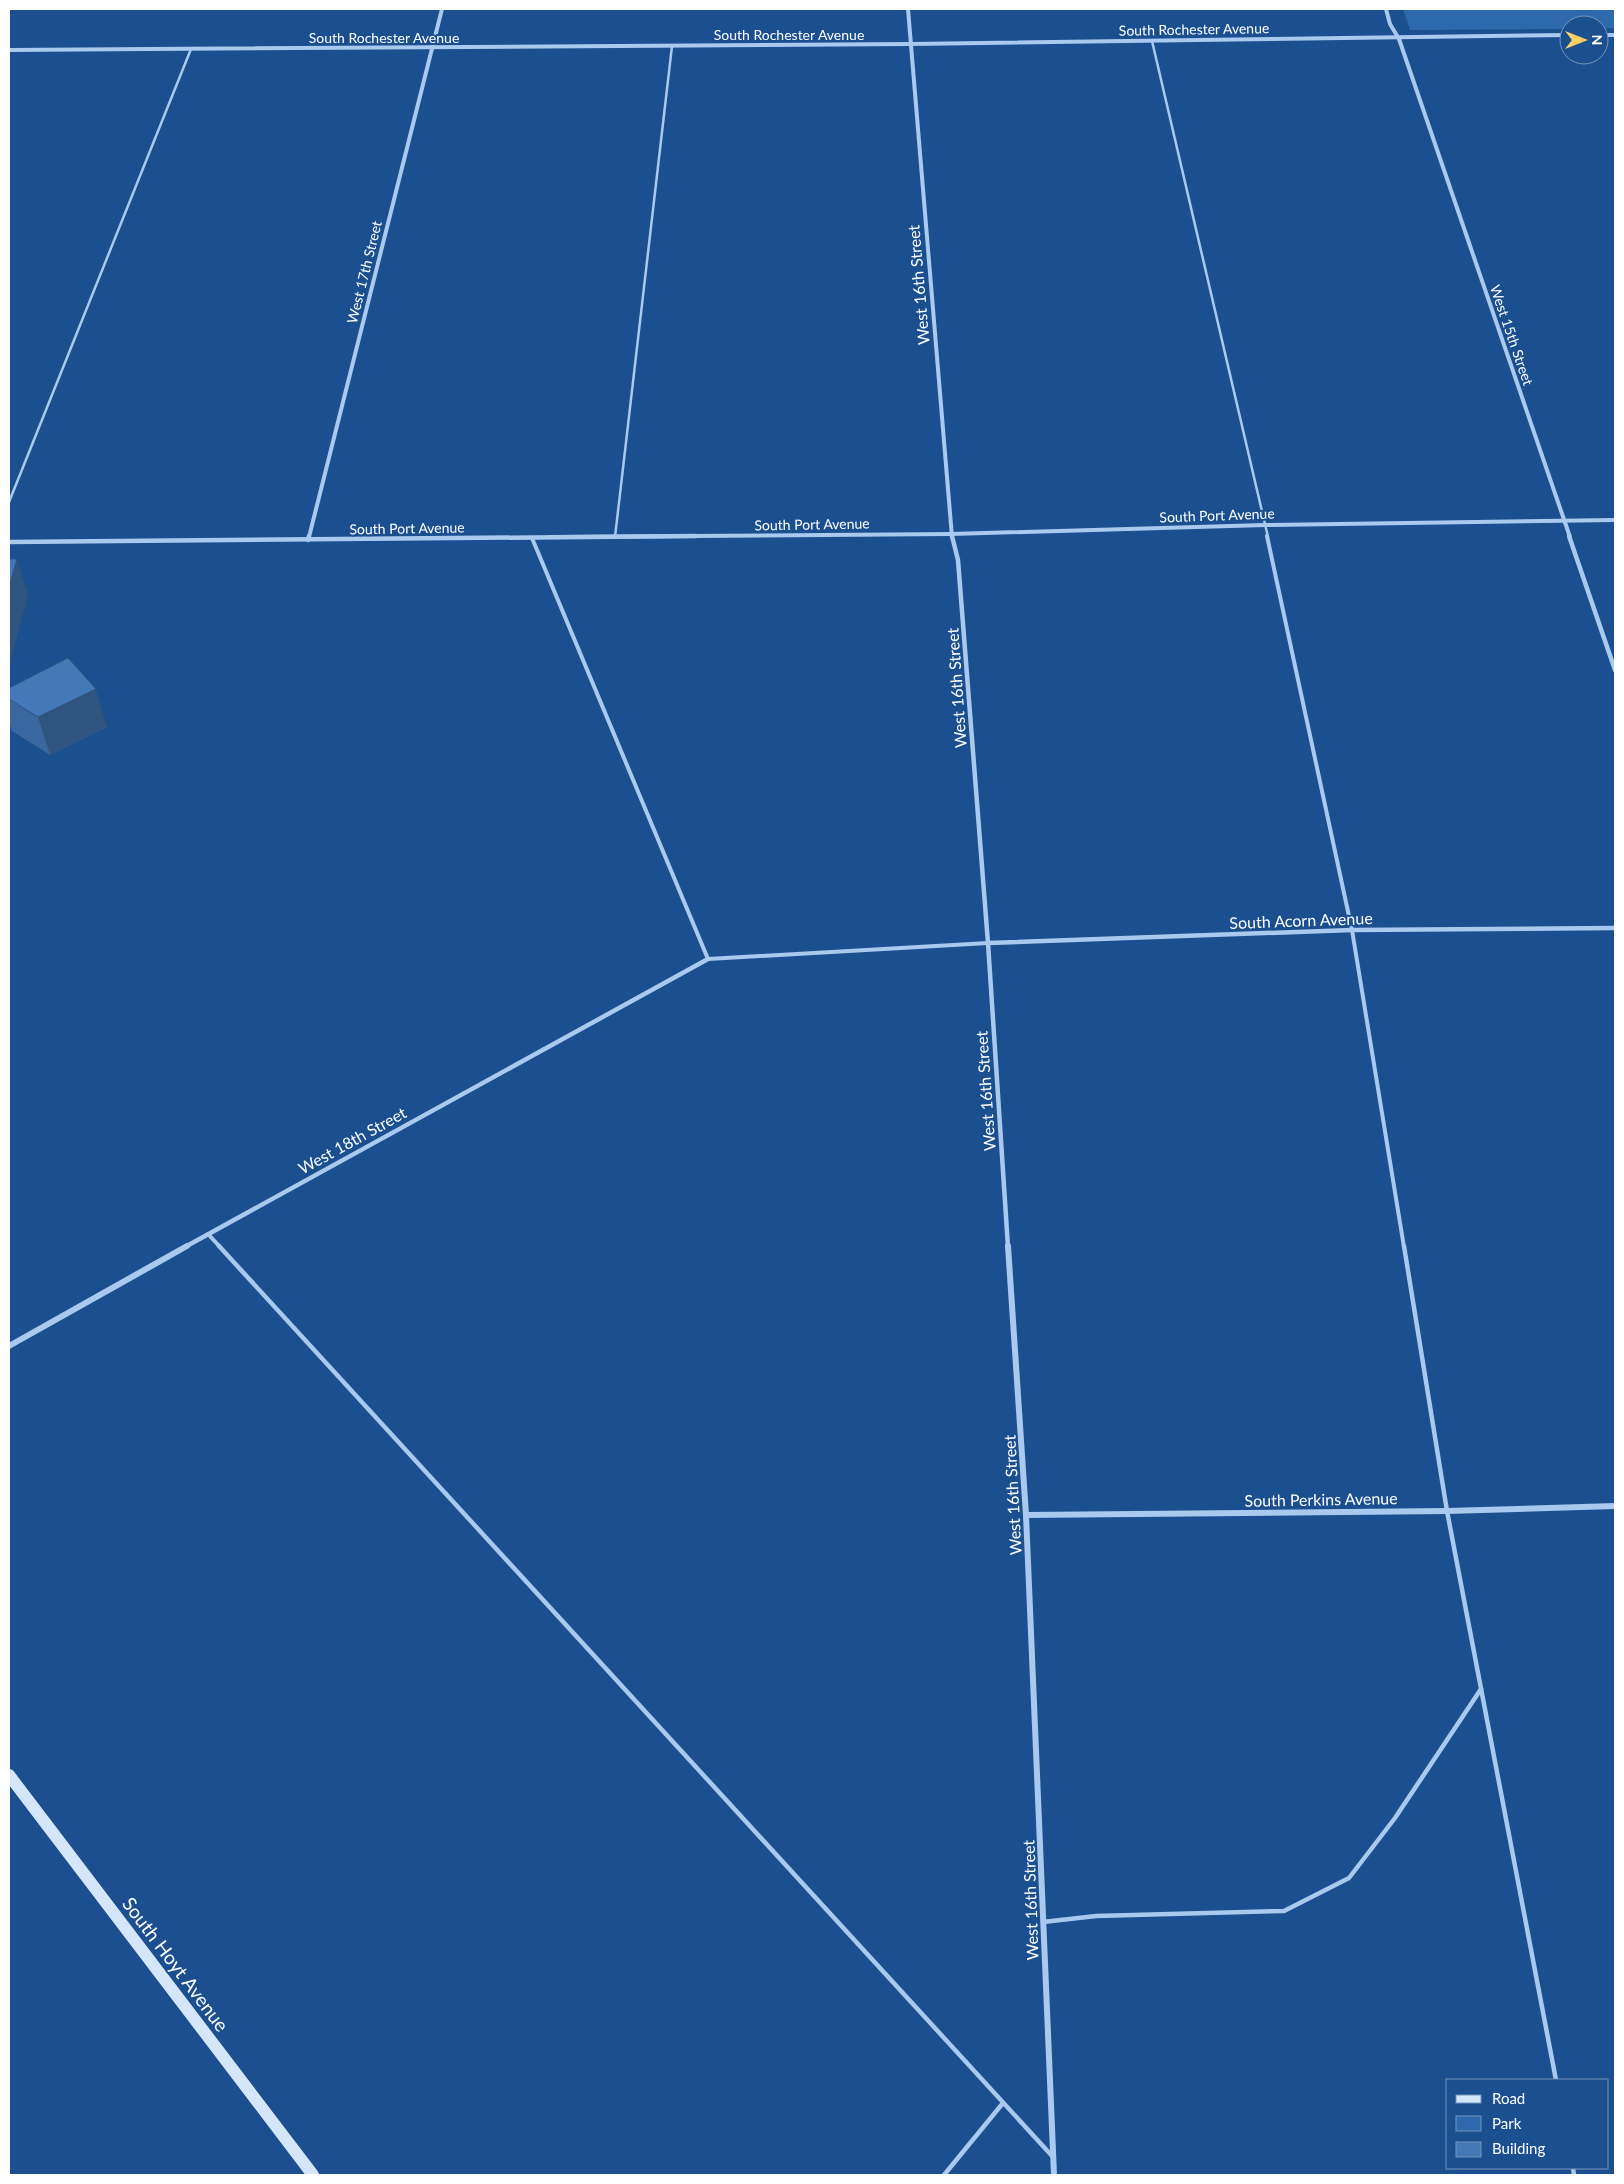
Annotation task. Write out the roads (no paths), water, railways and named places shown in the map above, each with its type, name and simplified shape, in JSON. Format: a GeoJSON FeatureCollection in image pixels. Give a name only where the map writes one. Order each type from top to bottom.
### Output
{"type":"FeatureCollection","features":[{"type":"Feature","properties":{"kind":"main road","name":"South Hoyt Avenue"},"geometry":{"type":"LineString","coordinates":[[9,1775],[313,2175]]}},
{"type":"Feature","properties":{"kind":"street","name":"West 17th Street"},"geometry":{"type":"LineString","coordinates":[[308,540],[442,9]]}},
{"type":"Feature","properties":{"kind":"street","name":"West 16th Street"},"geometry":{"type":"LineString","coordinates":[[908,9],[951,534],[958,560],[988,943],[1026,1515],[1054,2175]]}},
{"type":"Feature","properties":{"kind":"street","name":"West 15th Street"},"geometry":{"type":"LineString","coordinates":[[1386,9],[1390,24],[1398,39],[1615,670]]}},
{"type":"Feature","properties":{"kind":"street","name":"South Rochester Avenue"},"geometry":{"type":"LineString","coordinates":[[9,50],[910,44],[1398,39],[1559,35]]}},
{"type":"Feature","properties":{"kind":"street","name":"South Port Avenue"},"geometry":{"type":"LineString","coordinates":[[9,542],[951,534],[1265,525],[1615,520]]}},
{"type":"Feature","properties":{"kind":"street","name":"South Acorn Avenue"},"geometry":{"type":"LineString","coordinates":[[988,943],[1352,930],[1615,928]]}},
{"type":"Feature","properties":{"kind":"street","name":"West 18th Street"},"geometry":{"type":"LineString","coordinates":[[9,1346],[208,1234],[708,959]]}},
{"type":"Feature","properties":{"kind":"street","name":"South Perkins Avenue"},"geometry":{"type":"LineString","coordinates":[[1026,1515],[1447,1511],[1615,1506]]}},
{"type":"Feature","properties":{"kind":"lane"},"geometry":{"type":"LineString","coordinates":[[1152,41],[1265,525],[1352,930],[1447,1511],[1556,2079]]}},
{"type":"Feature","properties":{"kind":"lane"},"geometry":{"type":"LineString","coordinates":[[615,537],[672,46]]}},
{"type":"Feature","properties":{"kind":"lane"},"geometry":{"type":"LineString","coordinates":[[9,502],[191,49]]}},
{"type":"Feature","properties":{"kind":"lane"},"geometry":{"type":"LineString","coordinates":[[532,538],[708,959],[988,943]]}},
{"type":"Feature","properties":{"kind":"lane"},"geometry":{"type":"LineString","coordinates":[[208,1234],[1053,2156]]}},
{"type":"Feature","properties":{"kind":"lane"},"geometry":{"type":"LineString","coordinates":[[1043,1922],[1096,1916],[1284,1911],[1349,1878],[1395,1818],[1481,1689]]}},
{"type":"Feature","properties":{"kind":"lane"},"geometry":{"type":"LineString","coordinates":[[944,2175],[1004,2102]]}}]}
